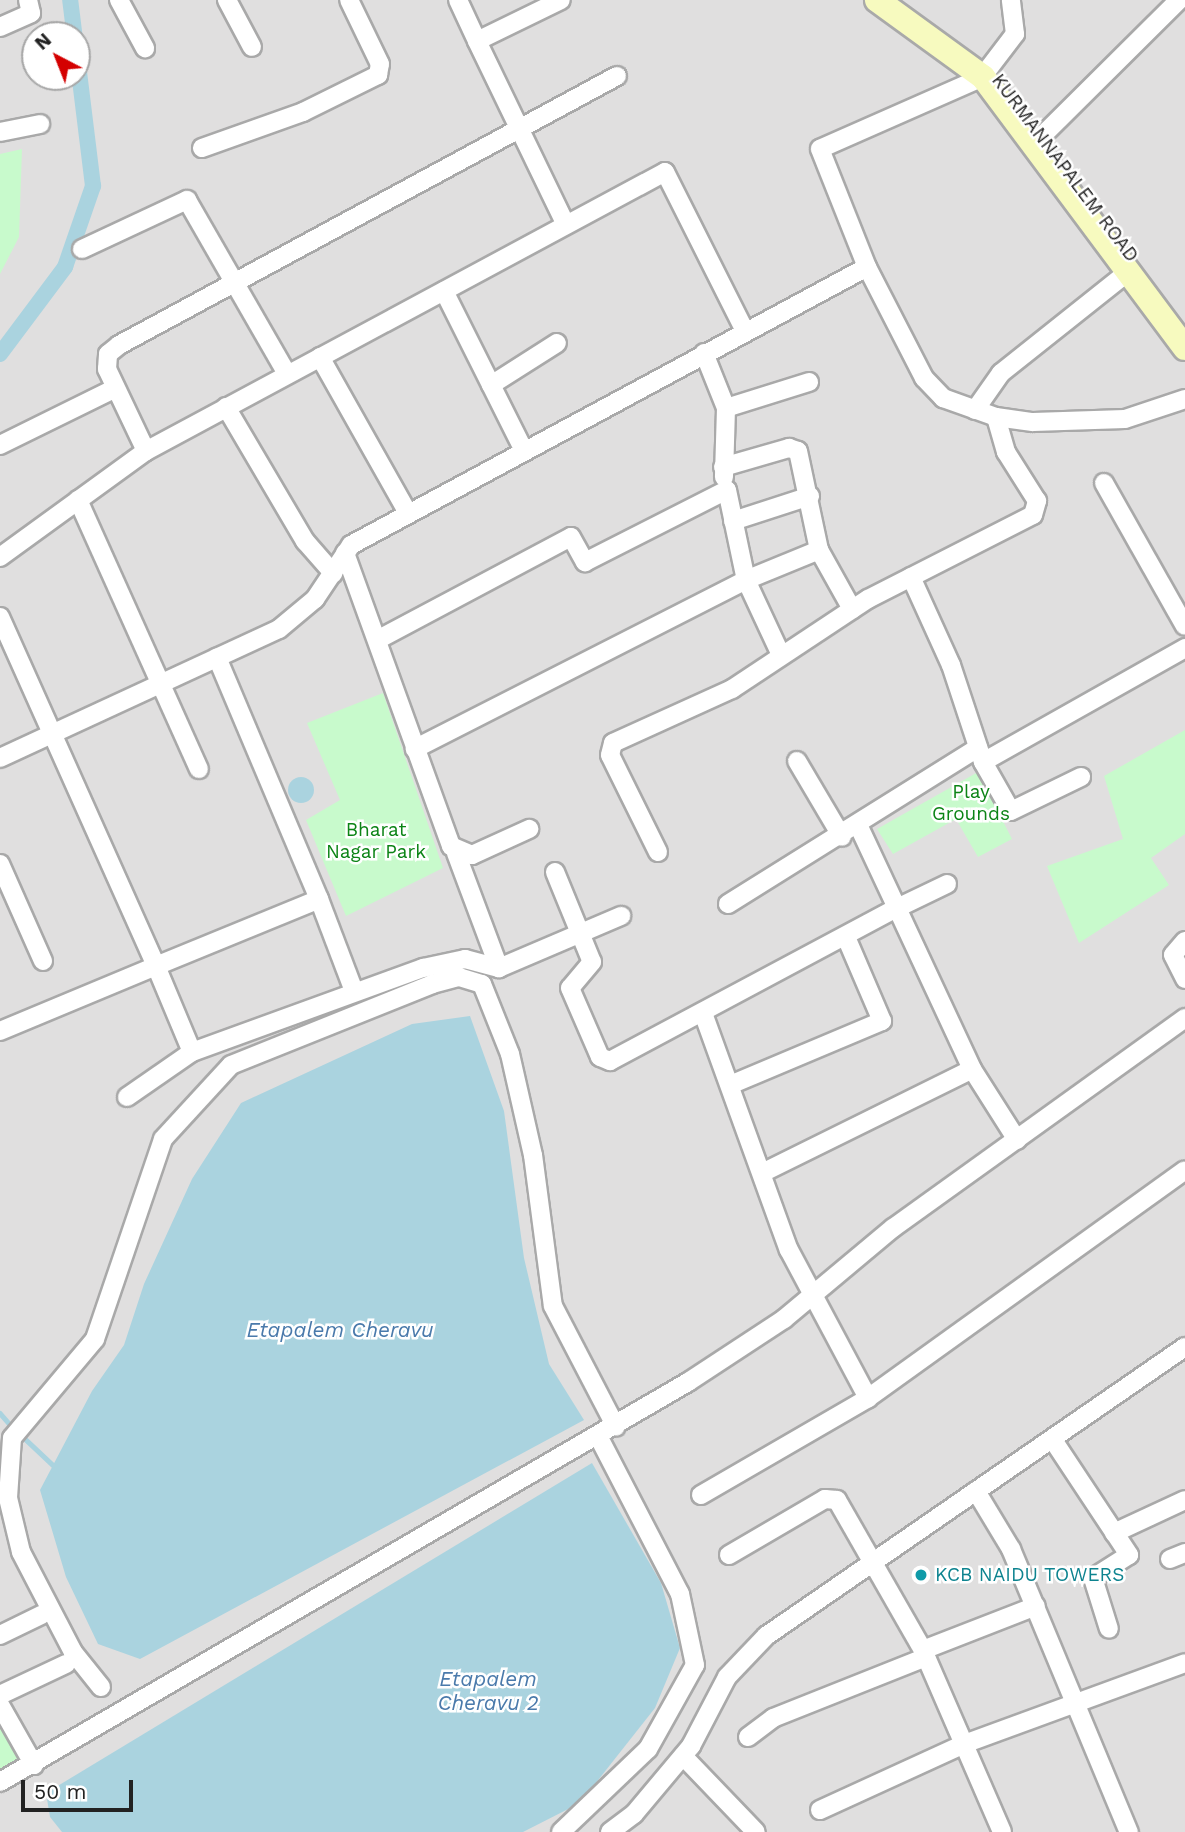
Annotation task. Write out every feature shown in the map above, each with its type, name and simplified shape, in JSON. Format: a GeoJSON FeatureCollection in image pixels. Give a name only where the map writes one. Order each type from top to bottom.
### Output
{"type":"FeatureCollection","features":[{"type":"Feature","properties":{"kind":"main road"},"geometry":{"type":"LineString","coordinates":[[877,0],[986,72]]}},
{"type":"Feature","properties":{"kind":"main road","name":"KURMANNAPALEM ROAD"},"geometry":{"type":"LineString","coordinates":[[895,0],[986,72],[1185,326]]}},
{"type":"Feature","properties":{"kind":"main road"},"geometry":{"type":"LineString","coordinates":[[1039,140],[1128,272],[1185,348]]}},
{"type":"Feature","properties":{"kind":"street"},"geometry":{"type":"LineString","coordinates":[[0,27],[31,13],[28,0]]}},
{"type":"Feature","properties":{"kind":"street"},"geometry":{"type":"LineString","coordinates":[[119,0],[145,48]]}},
{"type":"Feature","properties":{"kind":"street"},"geometry":{"type":"LineString","coordinates":[[227,0],[252,47]]}},
{"type":"Feature","properties":{"kind":"street"},"geometry":{"type":"LineString","coordinates":[[202,148],[303,112],[378,75],[380,64],[349,0]]}},
{"type":"Feature","properties":{"kind":"street"},"geometry":{"type":"LineString","coordinates":[[458,0],[519,134],[566,225]]}},
{"type":"Feature","properties":{"kind":"street"},"geometry":{"type":"LineString","coordinates":[[477,41],[561,0]]}},
{"type":"Feature","properties":{"kind":"street"},"geometry":{"type":"LineString","coordinates":[[1011,0],[1015,34],[986,72],[820,149],[867,267],[923,378],[943,398],[996,418],[1092,423],[1185,399]]}},
{"type":"Feature","properties":{"kind":"street"},"geometry":{"type":"LineString","coordinates":[[1039,140],[1176,1]]}},
{"type":"Feature","properties":{"kind":"street"},"geometry":{"type":"LineString","coordinates":[[145,451],[114,389],[107,354],[519,134],[617,76]]}},
{"type":"Feature","properties":{"kind":"street"},"geometry":{"type":"LineString","coordinates":[[0,132],[40,124]]}},
{"type":"Feature","properties":{"kind":"street"},"geometry":{"type":"LineString","coordinates":[[0,557],[145,451],[665,172],[744,331]]}},
{"type":"Feature","properties":{"kind":"street"},"geometry":{"type":"LineString","coordinates":[[82,249],[187,200],[287,374]]}},
{"type":"Feature","properties":{"kind":"street"},"geometry":{"type":"LineString","coordinates":[[0,758],[279,629],[315,599],[345,553],[408,513],[867,267]]}},
{"type":"Feature","properties":{"kind":"street"},"geometry":{"type":"LineString","coordinates":[[975,410],[1000,373],[1128,272]]}},
{"type":"Feature","properties":{"kind":"street"},"geometry":{"type":"LineString","coordinates":[[444,291],[523,449]]}},
{"type":"Feature","properties":{"kind":"street"},"geometry":{"type":"LineString","coordinates":[[491,385],[557,343]]}},
{"type":"Feature","properties":{"kind":"street"},"geometry":{"type":"LineString","coordinates":[[704,353],[726,408],[723,467],[746,580],[781,655]]}},
{"type":"Feature","properties":{"kind":"street"},"geometry":{"type":"LineString","coordinates":[[320,357],[408,513]]}},
{"type":"Feature","properties":{"kind":"street"},"geometry":{"type":"LineString","coordinates":[[726,408],[810,382]]}},
{"type":"Feature","properties":{"kind":"street"},"geometry":{"type":"LineString","coordinates":[[0,445],[114,389]]}},
{"type":"Feature","properties":{"kind":"street"},"geometry":{"type":"LineString","coordinates":[[226,407],[305,541],[333,573]]}},
{"type":"Feature","properties":{"kind":"street"},"geometry":{"type":"LineString","coordinates":[[658,852],[610,755],[613,743],[715,698],[852,609],[1036,512],[996,418]]}},
{"type":"Feature","properties":{"kind":"street"},"geometry":{"type":"LineString","coordinates":[[723,467],[794,448],[810,496],[819,550],[852,609]]}},
{"type":"Feature","properties":{"kind":"street"},"geometry":{"type":"LineString","coordinates":[[1104,483],[1185,625]]}},
{"type":"Feature","properties":{"kind":"street"},"geometry":{"type":"LineString","coordinates":[[379,639],[571,537],[585,562],[727,490]]}},
{"type":"Feature","properties":{"kind":"street"},"geometry":{"type":"LineString","coordinates":[[733,521],[810,496]]}},
{"type":"Feature","properties":{"kind":"street"},"geometry":{"type":"LineString","coordinates":[[78,500],[156,685],[199,769]]}},
{"type":"Feature","properties":{"kind":"street"},"geometry":{"type":"LineString","coordinates":[[415,749],[746,580],[819,550]]}},
{"type":"Feature","properties":{"kind":"street"},"geometry":{"type":"LineString","coordinates":[[345,553],[379,639],[415,749],[499,968]]}},
{"type":"Feature","properties":{"kind":"street"},"geometry":{"type":"LineString","coordinates":[[911,577],[951,665],[980,755],[1011,811],[1081,777]]}},
{"type":"Feature","properties":{"kind":"street"},"geometry":{"type":"LineString","coordinates":[[0,617],[54,734],[192,1052]]}},
{"type":"Feature","properties":{"kind":"street"},"geometry":{"type":"LineString","coordinates":[[728,904],[980,755],[1185,648]]}},
{"type":"Feature","properties":{"kind":"street"},"geometry":{"type":"LineString","coordinates":[[217,657],[319,899],[354,991]]}},
{"type":"Feature","properties":{"kind":"street"},"geometry":{"type":"LineString","coordinates":[[797,761],[842,837]]}},
{"type":"Feature","properties":{"kind":"street"},"geometry":{"type":"LineString","coordinates":[[859,827],[972,1069],[1017,1140]]}},
{"type":"Feature","properties":{"kind":"street"},"geometry":{"type":"LineString","coordinates":[[456,853],[471,855],[529,829]]}},
{"type":"Feature","properties":{"kind":"street"},"geometry":{"type":"LineString","coordinates":[[0,864],[43,961]]}},
{"type":"Feature","properties":{"kind":"street"},"geometry":{"type":"LineString","coordinates":[[555,872],[592,962],[570,988],[604,1060],[702,1013],[947,884]]}},
{"type":"Feature","properties":{"kind":"street"},"geometry":{"type":"LineString","coordinates":[[0,1031],[319,899]]}},
{"type":"Feature","properties":{"kind":"street"},"geometry":{"type":"LineString","coordinates":[[127,1097],[192,1052],[354,991],[465,959],[499,968],[621,916]]}},
{"type":"Feature","properties":{"kind":"street"},"geometry":{"type":"LineString","coordinates":[[730,1085],[882,1021],[846,937]]}},
{"type":"Feature","properties":{"kind":"street"},"geometry":{"type":"LineString","coordinates":[[1185,941],[1174,955],[1185,979]]}},
{"type":"Feature","properties":{"kind":"street"},"geometry":{"type":"LineString","coordinates":[[102,1688],[73,1652],[21,1552],[8,1498],[12,1438],[95,1339],[163,1139],[231,1065],[432,984],[459,976],[482,984],[510,1054],[530,1142],[553,1306],[616,1427]]}},
{"type":"Feature","properties":{"kind":"street"},"geometry":{"type":"LineString","coordinates":[[702,1013],[789,1250],[868,1398]]}},
{"type":"Feature","properties":{"kind":"street"},"geometry":{"type":"LineString","coordinates":[[0,1782],[34,1765],[367,1566],[599,1438],[815,1296],[893,1228],[1185,1018]]}},
{"type":"Feature","properties":{"kind":"street"},"geometry":{"type":"LineString","coordinates":[[762,1173],[972,1069]]}},
{"type":"Feature","properties":{"kind":"street"},"geometry":{"type":"LineString","coordinates":[[701,1494],[868,1398],[1185,1170]]}},
{"type":"Feature","properties":{"kind":"street"},"geometry":{"type":"LineString","coordinates":[[610,1832],[635,1823],[683,1756],[742,1659],[976,1491],[1181,1350],[1185,1370]]}},
{"type":"Feature","properties":{"kind":"street"},"geometry":{"type":"LineString","coordinates":[[561,1832],[648,1749],[695,1665],[680,1594],[599,1438]]}},
{"type":"Feature","properties":{"kind":"street"},"geometry":{"type":"LineString","coordinates":[[1052,1440],[1129,1555],[1093,1578],[1109,1629]]}},
{"type":"Feature","properties":{"kind":"street"},"geometry":{"type":"LineString","coordinates":[[976,1491],[1036,1606],[1073,1705],[1129,1832]]}},
{"type":"Feature","properties":{"kind":"street"},"geometry":{"type":"LineString","coordinates":[[729,1555],[832,1498],[877,1561],[924,1653],[1002,1832]]}},
{"type":"Feature","properties":{"kind":"street"},"geometry":{"type":"LineString","coordinates":[[1114,1533],[1185,1500]]}},
{"type":"Feature","properties":{"kind":"street"},"geometry":{"type":"LineString","coordinates":[[748,1737],[766,1721],[1036,1606]]}},
{"type":"Feature","properties":{"kind":"street"},"geometry":{"type":"LineString","coordinates":[[0,1635],[41,1615]]}},
{"type":"Feature","properties":{"kind":"street"},"geometry":{"type":"LineString","coordinates":[[820,1810],[964,1744],[1185,1663]]}},
{"type":"Feature","properties":{"kind":"street"},"geometry":{"type":"LineString","coordinates":[[0,1695],[66,1664]]}},
{"type":"Feature","properties":{"kind":"street"},"geometry":{"type":"LineString","coordinates":[[0,1705],[34,1765]]}},
{"type":"Feature","properties":{"kind":"street"},"geometry":{"type":"LineString","coordinates":[[683,1756],[756,1832]]}},
{"type":"Feature","properties":{"kind":"shaded area"},"geometry":{"type":"Polygon","coordinates":[[[0,0],[1185,0],[1185,1832],[0,1832],[0,0]]]}},
{"type":"Feature","properties":{"kind":"green space"},"geometry":{"type":"Polygon","coordinates":[[[22,149],[19,237],[0,274],[0,154],[22,149]]]}},
{"type":"Feature","properties":{"kind":"green space","name":"Bharat Nagar Park"},"geometry":{"type":"Polygon","coordinates":[[[383,693],[443,868],[346,916],[306,820],[340,800],[307,723],[383,693]]]}},
{"type":"Feature","properties":{"kind":"green space"},"geometry":{"type":"Polygon","coordinates":[[[1185,730],[1185,834],[1151,858],[1169,885],[1079,943],[1047,866],[1123,839],[1104,776],[1185,730]]]}},
{"type":"Feature","properties":{"kind":"green space","name":"Play Grounds"},"geometry":{"type":"Polygon","coordinates":[[[978,772],[1012,839],[978,857],[956,819],[893,854],[877,829],[978,772]]]}},
{"type":"Feature","properties":{"kind":"green space"},"geometry":{"type":"Polygon","coordinates":[[[0,1722],[20,1758],[0,1770],[0,1722]]]}},
{"type":"Feature","properties":{"kind":"water"},"geometry":{"type":"Polygon","coordinates":[[[301,777],[310,781],[314,790],[310,799],[301,803],[292,799],[288,790],[292,781],[301,777]]]}},
{"type":"Feature","properties":{"kind":"water","name":"Etapalem Cheravu"},"geometry":{"type":"Polygon","coordinates":[[[470,1016],[504,1111],[524,1258],[549,1364],[584,1420],[140,1659],[98,1644],[66,1577],[40,1490],[92,1391],[124,1345],[144,1284],[192,1179],[241,1103],[412,1024],[470,1016]]]}},
{"type":"Feature","properties":{"kind":"water","name":"Etapalem Cheravu 2"},"geometry":{"type":"Polygon","coordinates":[[[592,1463],[661,1583],[680,1648],[655,1708],[580,1803],[523,1832],[62,1832],[50,1817],[46,1793],[592,1463]]]}},
{"type":"Feature","properties":{"kind":"waterway"},"geometry":{"type":"LineString","coordinates":[[0,354],[65,267],[93,186],[70,0]]}},
{"type":"Feature","properties":{"kind":"waterway"},"geometry":{"type":"LineString","coordinates":[[0,1413],[13,1428]]}},
{"type":"Feature","properties":{"kind":"waterway"},"geometry":{"type":"LineString","coordinates":[[20,1434],[53,1465]]}},
{"type":"Feature","properties":{"kind":"place","name":"KCB NAIDU TOWERS"},"geometry":{"type":"Point","coordinates":[921,1575]}}]}
